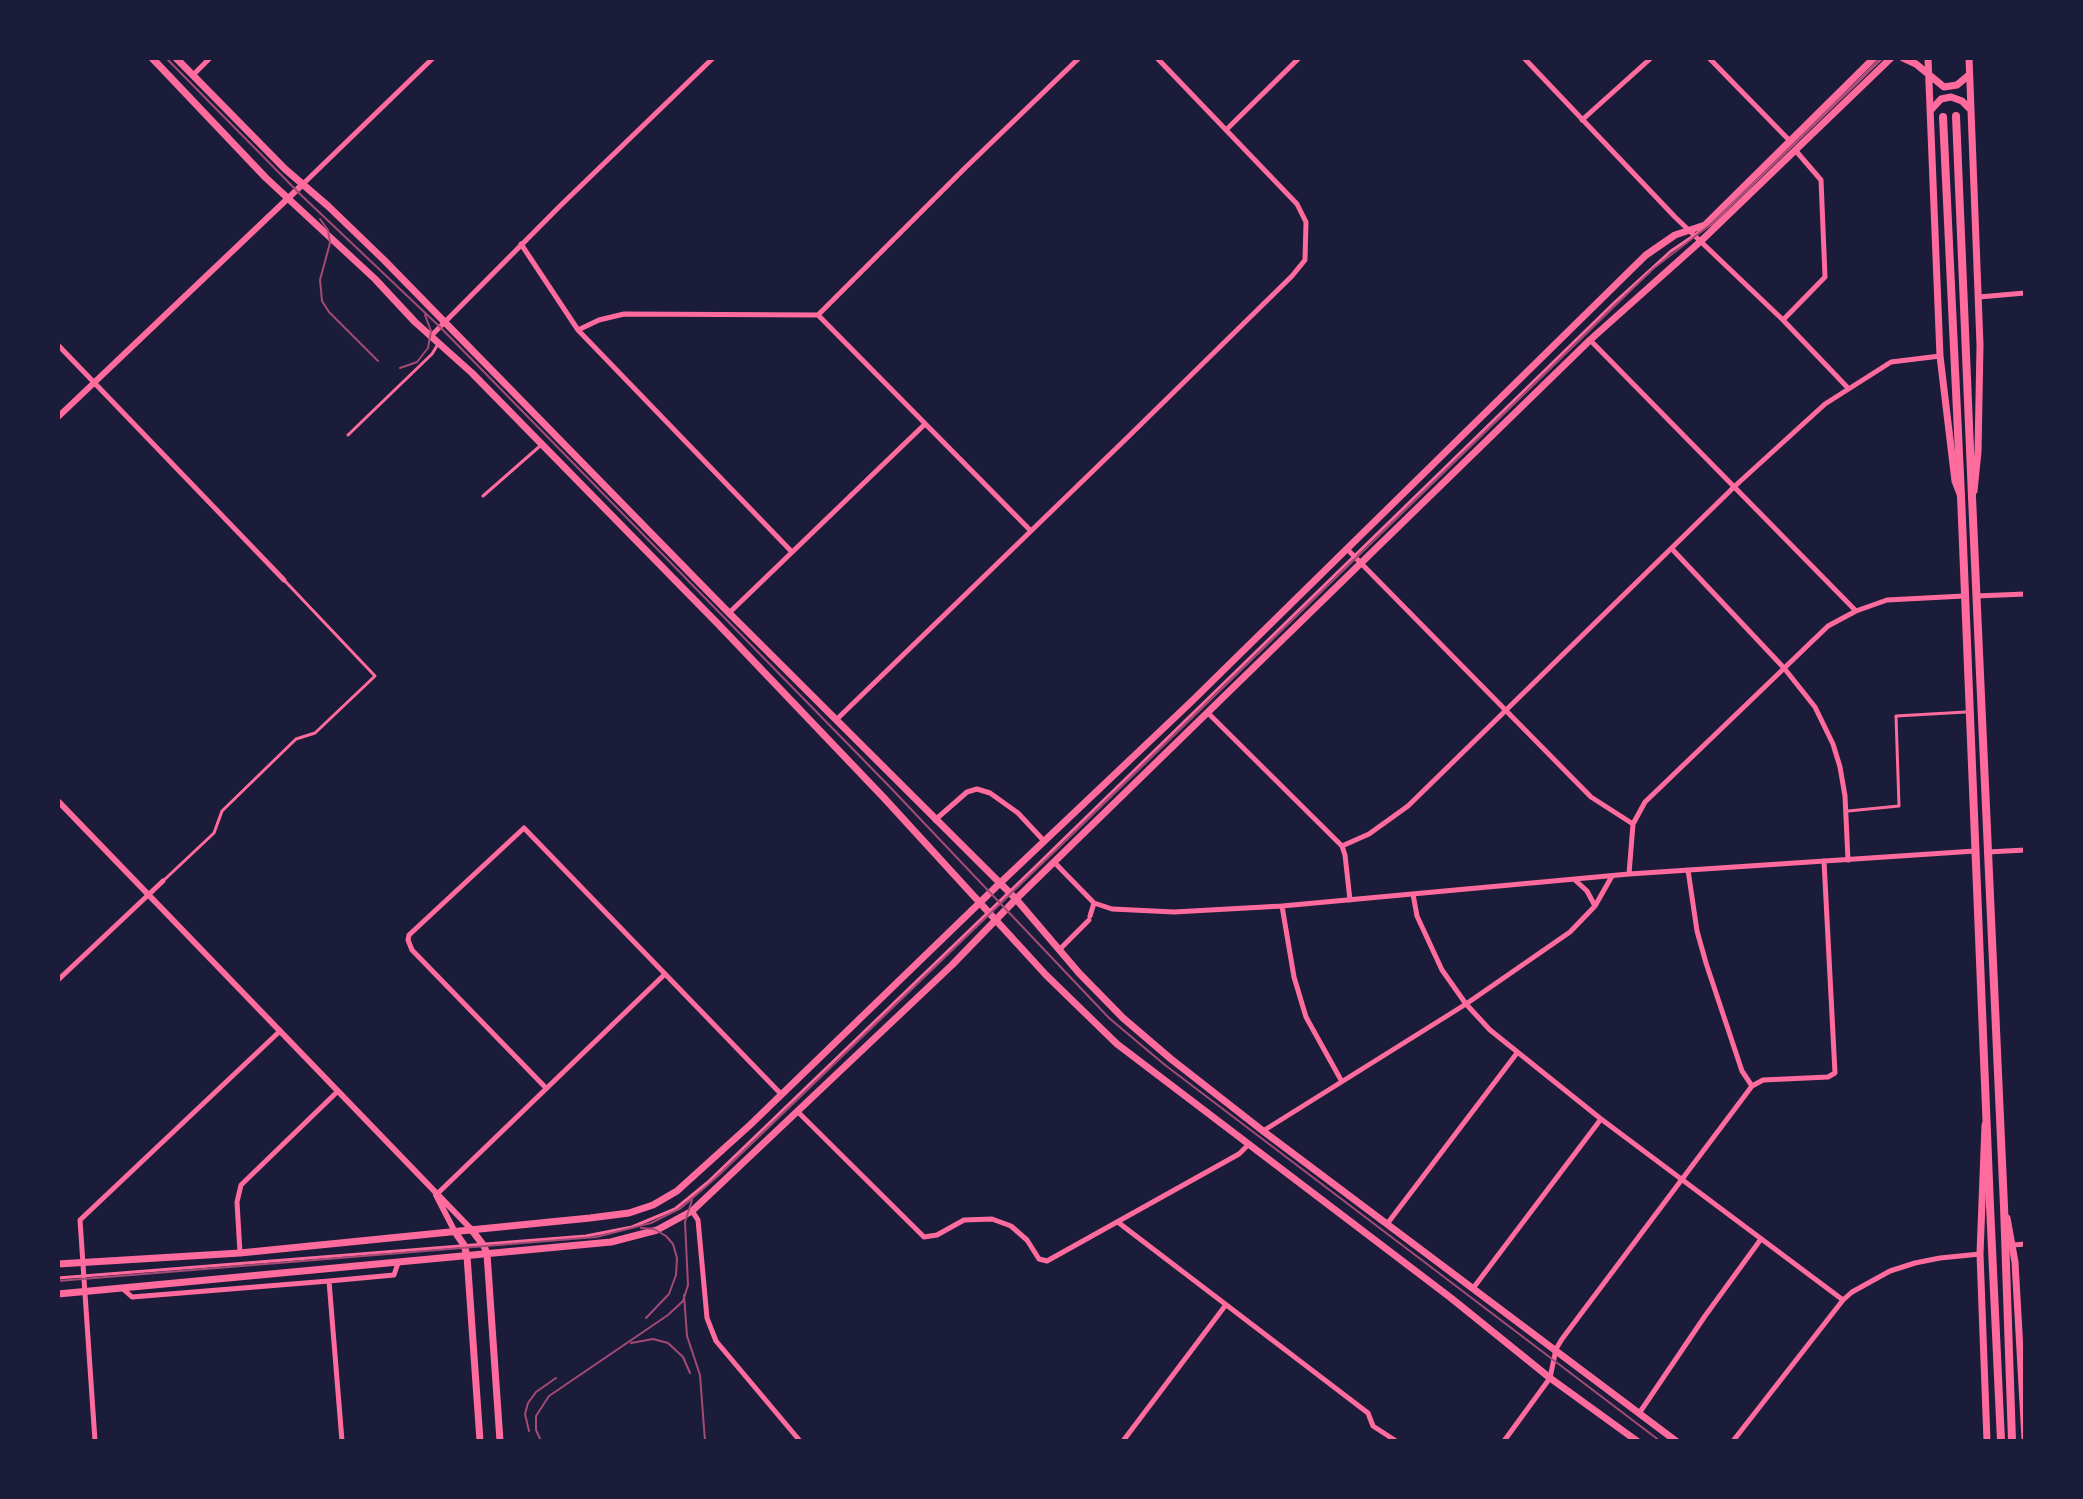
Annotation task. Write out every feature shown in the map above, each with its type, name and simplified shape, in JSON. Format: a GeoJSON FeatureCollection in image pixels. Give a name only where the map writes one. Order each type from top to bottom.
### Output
{"type":"FeatureCollection","features":[{"type":"Feature","properties":{"kind":"main road"},"geometry":{"type":"LineString","coordinates":[[152,58],[287,198],[354,259],[430,337],[472,373],[795,703],[1079,1009],[1117,1044],[1247,1146],[1637,1441]]}},
{"type":"Feature","properties":{"kind":"main road"},"geometry":{"type":"LineString","coordinates":[[176,58],[233,118],[354,230],[729,613],[1016,899],[1079,973],[1123,1018],[1263,1131],[1676,1441]]}},
{"type":"Feature","properties":{"kind":"main road"},"geometry":{"type":"LineString","coordinates":[[58,1294],[611,1242],[657,1230],[692,1211],[1363,564],[1874,58]]}},
{"type":"Feature","properties":{"kind":"main road"},"geometry":{"type":"LineString","coordinates":[[58,1264],[240,1253],[590,1218],[629,1213],[653,1205],[677,1191],[782,1095],[1182,711],[1646,255],[1663,242],[1695,235],[1796,151],[1891,58]]}},
{"type":"Feature","properties":{"kind":"main road"},"geometry":{"type":"LineString","coordinates":[[1903,58],[1916,64],[1940,85],[1948,87],[1961,83],[1969,75]]}},
{"type":"Feature","properties":{"kind":"main road"},"geometry":{"type":"LineString","coordinates":[[1928,58],[1940,356],[1955,481],[1961,496]]}},
{"type":"Feature","properties":{"kind":"main road"},"geometry":{"type":"LineString","coordinates":[[1969,58],[1979,297],[1977,481],[1972,497]]}},
{"type":"Feature","properties":{"kind":"main road"},"geometry":{"type":"LineString","coordinates":[[1930,112],[1941,99],[1951,97],[1962,101],[1971,110]]}},
{"type":"Feature","properties":{"kind":"main road"},"geometry":{"type":"LineString","coordinates":[[1956,116],[2012,1441]]}},
{"type":"Feature","properties":{"kind":"main road"},"geometry":{"type":"LineString","coordinates":[[1943,117],[2001,1441]]}},
{"type":"Feature","properties":{"kind":"main road"},"geometry":{"type":"LineString","coordinates":[[1986,1119],[1980,1254],[1987,1441]]}},
{"type":"Feature","properties":{"kind":"main road"},"geometry":{"type":"LineString","coordinates":[[2004,1206],[2013,1245],[2025,1439]]}},
{"type":"Feature","properties":{"kind":"main road"},"geometry":{"type":"LineString","coordinates":[[471,1229],[487,1254],[500,1441]]}},
{"type":"Feature","properties":{"kind":"main road"},"geometry":{"type":"LineString","coordinates":[[455,1232],[467,1256],[480,1441]]}},
{"type":"Feature","properties":{"kind":"street"},"geometry":{"type":"LineString","coordinates":[[193,75],[210,58]]}},
{"type":"Feature","properties":{"kind":"street"},"geometry":{"type":"LineString","coordinates":[[58,417],[433,58]]}},
{"type":"Feature","properties":{"kind":"street"},"geometry":{"type":"LineString","coordinates":[[430,337],[713,58]]}},
{"type":"Feature","properties":{"kind":"street"},"geometry":{"type":"LineString","coordinates":[[818,315],[1079,58]]}},
{"type":"Feature","properties":{"kind":"street"},"geometry":{"type":"LineString","coordinates":[[836,720],[1305,260],[1306,222],[1297,204],[1157,58]]}},
{"type":"Feature","properties":{"kind":"street"},"geometry":{"type":"LineString","coordinates":[[1226,130],[1299,58]]}},
{"type":"Feature","properties":{"kind":"street"},"geometry":{"type":"LineString","coordinates":[[1524,58],[1848,388]]}},
{"type":"Feature","properties":{"kind":"street"},"geometry":{"type":"LineString","coordinates":[[1582,120],[1651,58]]}},
{"type":"Feature","properties":{"kind":"street"},"geometry":{"type":"LineString","coordinates":[[1709,58],[1789,140]]}},
{"type":"Feature","properties":{"kind":"street"},"geometry":{"type":"LineString","coordinates":[[1783,320],[1825,277],[1821,180],[1796,151]]}},
{"type":"Feature","properties":{"kind":"street"},"geometry":{"type":"LineString","coordinates":[[521,244],[578,330],[792,552]]}},
{"type":"Feature","properties":{"kind":"street"},"geometry":{"type":"LineString","coordinates":[[1979,297],[2025,293]]}},
{"type":"Feature","properties":{"kind":"street"},"geometry":{"type":"LineString","coordinates":[[578,330],[599,320],[624,314],[818,315],[1030,530]]}},
{"type":"Feature","properties":{"kind":"street"},"geometry":{"type":"LineString","coordinates":[[1590,340],[1856,611]]}},
{"type":"Feature","properties":{"kind":"street"},"geometry":{"type":"LineString","coordinates":[[58,345],[284,580]]}},
{"type":"Feature","properties":{"kind":"street"},"geometry":{"type":"LineString","coordinates":[[1342,846],[1369,834],[1408,806],[1735,486],[1825,404],[1891,362],[1940,356]]}},
{"type":"Feature","properties":{"kind":"street"},"geometry":{"type":"LineString","coordinates":[[729,613],[925,424]]}},
{"type":"Feature","properties":{"kind":"street"},"geometry":{"type":"LineString","coordinates":[[1347,549],[1591,797],[1633,824]]}},
{"type":"Feature","properties":{"kind":"street"},"geometry":{"type":"LineString","coordinates":[[1672,549],[1812,702],[1829,734],[1840,767],[1848,860]]}},
{"type":"Feature","properties":{"kind":"street"},"geometry":{"type":"LineString","coordinates":[[1976,596],[2025,594]]}},
{"type":"Feature","properties":{"kind":"street"},"geometry":{"type":"LineString","coordinates":[[1629,874],[1633,824],[1645,802],[1828,626],[1856,611],[1887,600],[1965,596]]}},
{"type":"Feature","properties":{"kind":"street"},"geometry":{"type":"LineString","coordinates":[[1208,713],[1342,846],[1350,900]]}},
{"type":"Feature","properties":{"kind":"street"},"geometry":{"type":"LineString","coordinates":[[934,820],[967,792],[977,789],[987,791],[1018,813],[1044,841]]}},
{"type":"Feature","properties":{"kind":"street"},"geometry":{"type":"LineString","coordinates":[[58,801],[436,1195],[455,1232]]}},
{"type":"Feature","properties":{"kind":"street"},"geometry":{"type":"LineString","coordinates":[[546,1088],[412,950],[408,940],[409,935],[524,828],[782,1095]]}},
{"type":"Feature","properties":{"kind":"street"},"geometry":{"type":"LineString","coordinates":[[1987,852],[2025,850]]}},
{"type":"Feature","properties":{"kind":"street"},"geometry":{"type":"LineString","coordinates":[[1054,862],[1094,903],[1131,912],[1174,912],[1282,906],[1613,875],[1976,851]]}},
{"type":"Feature","properties":{"kind":"street"},"geometry":{"type":"LineString","coordinates":[[1504,1441],[1550,1378],[1556,1349],[1752,1086],[1763,1080],[1828,1077],[1835,1073],[1824,861]]}},
{"type":"Feature","properties":{"kind":"street"},"geometry":{"type":"LineString","coordinates":[[1688,870],[1697,931],[1706,963],[1742,1071],[1752,1086]]}},
{"type":"Feature","properties":{"kind":"street"},"geometry":{"type":"LineString","coordinates":[[1263,1131],[1466,1004],[1570,932],[1595,906],[1613,875]]}},
{"type":"Feature","properties":{"kind":"street"},"geometry":{"type":"LineString","coordinates":[[1575,879],[1587,891],[1595,906]]}},
{"type":"Feature","properties":{"kind":"street"},"geometry":{"type":"LineString","coordinates":[[58,980],[163,881]]}},
{"type":"Feature","properties":{"kind":"street"},"geometry":{"type":"LineString","coordinates":[[1413,894],[1417,916],[1442,970],[1466,1004],[1517,1053],[1843,1300]]}},
{"type":"Feature","properties":{"kind":"street"},"geometry":{"type":"LineString","coordinates":[[1060,949],[1090,918],[1094,903]]}},
{"type":"Feature","properties":{"kind":"street"},"geometry":{"type":"LineString","coordinates":[[1282,906],[1294,977],[1306,1017],[1341,1080]]}},
{"type":"Feature","properties":{"kind":"street"},"geometry":{"type":"LineString","coordinates":[[436,1195],[665,974]]}},
{"type":"Feature","properties":{"kind":"street"},"geometry":{"type":"LineString","coordinates":[[95,1441],[79,1230],[82,1217],[280,1031]]}},
{"type":"Feature","properties":{"kind":"street"},"geometry":{"type":"LineString","coordinates":[[1387,1224],[1517,1053]]}},
{"type":"Feature","properties":{"kind":"street"},"geometry":{"type":"LineString","coordinates":[[240,1253],[237,1202],[241,1185],[338,1091]]}},
{"type":"Feature","properties":{"kind":"street"},"geometry":{"type":"LineString","coordinates":[[798,1112],[920,1235],[932,1237],[951,1225],[976,1218],[1002,1222],[1019,1233],[1042,1260],[1051,1260],[1119,1223],[1239,1154],[1247,1146]]}},
{"type":"Feature","properties":{"kind":"street"},"geometry":{"type":"LineString","coordinates":[[1474,1287],[1601,1119]]}},
{"type":"Feature","properties":{"kind":"street"},"geometry":{"type":"LineString","coordinates":[[436,1195],[471,1229]]}},
{"type":"Feature","properties":{"kind":"street"},"geometry":{"type":"LineString","coordinates":[[692,1211],[698,1220],[707,1318],[716,1341],[800,1441]]}},
{"type":"Feature","properties":{"kind":"street"},"geometry":{"type":"LineString","coordinates":[[1119,1223],[1368,1413],[1373,1426],[1396,1441]]}},
{"type":"Feature","properties":{"kind":"street"},"geometry":{"type":"LineString","coordinates":[[1640,1412],[1761,1239]]}},
{"type":"Feature","properties":{"kind":"street"},"geometry":{"type":"LineString","coordinates":[[2013,1245],[2025,1244]]}},
{"type":"Feature","properties":{"kind":"street"},"geometry":{"type":"LineString","coordinates":[[1733,1441],[1843,1300],[1890,1271],[1940,1258],[1980,1254]]}},
{"type":"Feature","properties":{"kind":"street"},"geometry":{"type":"LineString","coordinates":[[122,1288],[132,1297],[329,1281],[394,1275],[398,1263]]}},
{"type":"Feature","properties":{"kind":"street"},"geometry":{"type":"LineString","coordinates":[[329,1281],[342,1441]]}},
{"type":"Feature","properties":{"kind":"street"},"geometry":{"type":"LineString","coordinates":[[1123,1441],[1225,1306]]}},
{"type":"Feature","properties":{"kind":"lane"},"geometry":{"type":"LineString","coordinates":[[1703,227],[1711,224],[1882,58]]}},
{"type":"Feature","properties":{"kind":"lane"},"geometry":{"type":"LineString","coordinates":[[58,1278],[605,1233],[643,1223],[675,1209],[707,1183],[1009,892],[1615,302],[1659,261],[1695,235]]}},
{"type":"Feature","properties":{"kind":"lane"},"geometry":{"type":"LineString","coordinates":[[348,435],[432,354],[438,344]]}},
{"type":"Feature","properties":{"kind":"lane"},"geometry":{"type":"LineString","coordinates":[[483,496],[542,444]]}},
{"type":"Feature","properties":{"kind":"lane"},"geometry":{"type":"LineString","coordinates":[[163,881],[214,833],[222,811],[296,739],[315,733],[375,676],[284,580]]}},
{"type":"Feature","properties":{"kind":"lane"},"geometry":{"type":"LineString","coordinates":[[1845,811],[1899,806],[1896,716],[1970,712]]}},
{"type":"Feature","properties":{"kind":"tram line"},"geometry":{"type":"LineString","coordinates":[[166,58],[301,195],[440,327],[888,785],[1109,1018],[1165,1065],[1660,1441]]}},
{"type":"Feature","properties":{"kind":"tram line"},"geometry":{"type":"LineString","coordinates":[[58,1281],[596,1237],[651,1223],[681,1208],[1084,823],[1633,288],[1711,224],[1882,58]]}},
{"type":"Feature","properties":{"kind":"tram line"},"geometry":{"type":"LineString","coordinates":[[320,219],[328,230],[330,243],[320,280],[322,301],[378,361]]}},
{"type":"Feature","properties":{"kind":"tram line"},"geometry":{"type":"LineString","coordinates":[[400,368],[417,362],[428,348],[431,331],[425,315]]}},
{"type":"Feature","properties":{"kind":"tram line"},"geometry":{"type":"LineString","coordinates":[[541,1441],[536,1430],[536,1416],[549,1396],[668,1315],[683,1301],[688,1285],[685,1222],[692,1200]]}},
{"type":"Feature","properties":{"kind":"tram line"},"geometry":{"type":"LineString","coordinates":[[641,1228],[654,1229],[666,1236],[673,1244],[677,1258],[676,1275],[669,1294],[646,1318]]}},
{"type":"Feature","properties":{"kind":"tram line"},"geometry":{"type":"LineString","coordinates":[[684,1295],[687,1336],[700,1375],[705,1441]]}},
{"type":"Feature","properties":{"kind":"tram line"},"geometry":{"type":"LineString","coordinates":[[631,1343],[653,1339],[668,1343],[683,1357],[690,1373]]}},
{"type":"Feature","properties":{"kind":"tram line"},"geometry":{"type":"LineString","coordinates":[[529,1431],[525,1414],[528,1403],[536,1392],[556,1378]]}}]}
